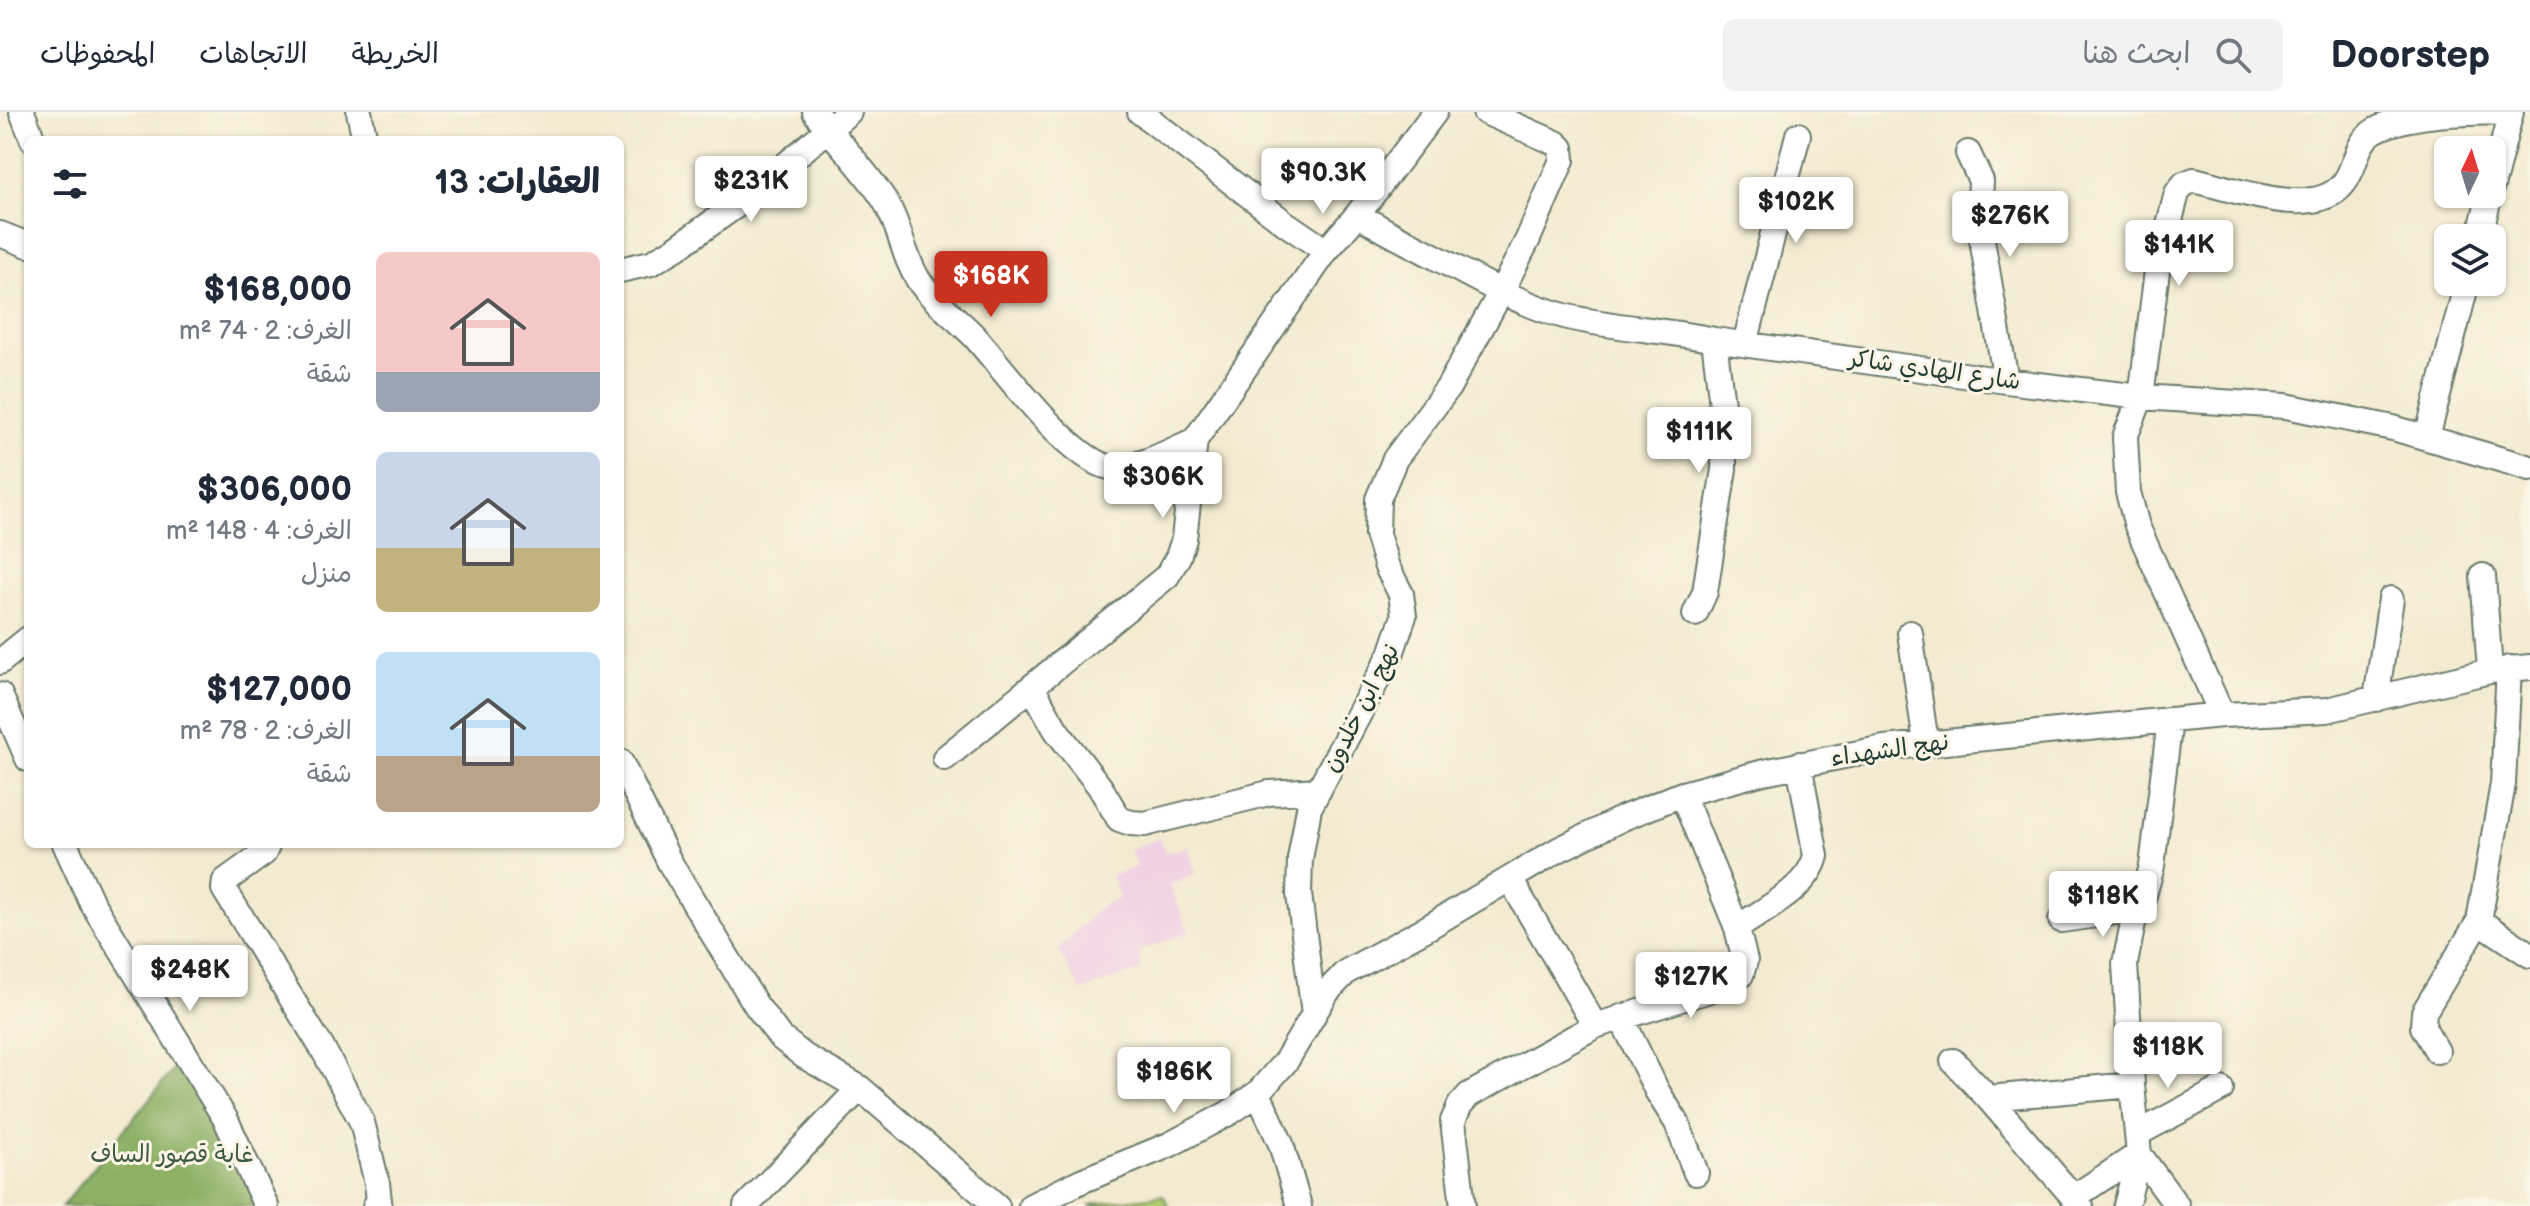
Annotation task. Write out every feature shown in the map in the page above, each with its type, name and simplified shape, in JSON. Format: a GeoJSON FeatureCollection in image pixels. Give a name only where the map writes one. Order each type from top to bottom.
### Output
{"type":"FeatureCollection","features":[{"type":"Feature","properties":{"kind":"street"},"geometry":{"type":"LineString","coordinates":[[22,112],[31,136]]}},
{"type":"Feature","properties":{"kind":"street"},"geometry":{"type":"LineString","coordinates":[[359,112],[364,136]]}},
{"type":"Feature","properties":{"kind":"street"},"geometry":{"type":"LineString","coordinates":[[624,269],[651,263],[675,249],[741,202],[821,121],[849,112]]}},
{"type":"Feature","properties":{"kind":"street"},"geometry":{"type":"LineString","coordinates":[[1140,112],[1326,251]]}},
{"type":"Feature","properties":{"kind":"street"},"geometry":{"type":"LineString","coordinates":[[945,758],[1167,576],[1178,557],[1185,530],[1195,440],[1326,251],[1435,112]]}},
{"type":"Feature","properties":{"kind":"street","name":"نهج ابن خلدون"},"geometry":{"type":"LineString","coordinates":[[1314,1014],[1299,894],[1304,829],[1309,808],[1391,654],[1404,616],[1401,594],[1387,567],[1377,534],[1378,499],[1395,459],[1448,388],[1501,292],[1560,167],[1562,154],[1556,143],[1485,112]]}},
{"type":"Feature","properties":{"kind":"street"},"geometry":{"type":"LineString","coordinates":[[2222,715],[2137,526],[2128,492],[2125,437],[2141,397],[2157,271],[2177,193],[2184,184],[2194,180],[2287,202],[2320,200],[2337,191],[2347,180],[2364,138],[2376,129],[2424,114],[2511,112],[2505,136]]}},
{"type":"Feature","properties":{"kind":"street"},"geometry":{"type":"LineString","coordinates":[[821,121],[883,197],[892,213],[907,259],[920,283],[974,336],[1063,437],[1081,453],[1099,464],[1115,468],[1144,461],[1195,440]]}},
{"type":"Feature","properties":{"kind":"street"},"geometry":{"type":"LineString","coordinates":[[1745,344],[1798,135]]}},
{"type":"Feature","properties":{"kind":"street"},"geometry":{"type":"LineString","coordinates":[[1968,153],[1981,181],[1979,222],[2006,381]]}},
{"type":"Feature","properties":{"kind":"street","name":"شارع الهادي شاكر"},"geometry":{"type":"LineString","coordinates":[[1358,214],[1380,229],[1501,292],[1568,317],[2006,381],[2141,397],[2286,406],[2393,428],[2530,468]]}},
{"type":"Feature","properties":{"kind":"street"},"geometry":{"type":"LineString","coordinates":[[0,234],[24,243]]}},
{"type":"Feature","properties":{"kind":"street"},"geometry":{"type":"LineString","coordinates":[[2427,438],[2463,296]]}},
{"type":"Feature","properties":{"kind":"street"},"geometry":{"type":"LineString","coordinates":[[1695,614],[1705,592],[1724,469],[1724,421],[1714,340]]}},
{"type":"Feature","properties":{"kind":"street"},"geometry":{"type":"LineString","coordinates":[[2437,1051],[2423,1027],[2424,1012],[2479,921],[2503,784],[2510,669],[2483,576]]}},
{"type":"Feature","properties":{"kind":"street"},"geometry":{"type":"LineString","coordinates":[[2376,699],[2391,599]]}},
{"type":"Feature","properties":{"kind":"street"},"geometry":{"type":"LineString","coordinates":[[1910,633],[1926,743]]}},
{"type":"Feature","properties":{"kind":"street"},"geometry":{"type":"LineString","coordinates":[[0,662],[24,642]]}},
{"type":"Feature","properties":{"kind":"street","name":"نهج الشهداء"},"geometry":{"type":"LineString","coordinates":[[1031,1206],[1081,1181],[1169,1145],[1229,1113],[1258,1093],[1286,1061],[1336,980],[1346,972],[1592,833],[1682,794],[1799,764],[1884,748],[2222,715],[2327,710],[2510,669]]}},
{"type":"Feature","properties":{"kind":"street"},"geometry":{"type":"LineString","coordinates":[[1032,687],[1056,730],[1100,787],[1119,819],[1145,824],[1269,793],[1319,790]]}},
{"type":"Feature","properties":{"kind":"street"},"geometry":{"type":"LineString","coordinates":[[0,695],[24,750]]}},
{"type":"Feature","properties":{"kind":"street"},"geometry":{"type":"LineString","coordinates":[[2126,1206],[2138,1144],[2125,964],[2128,941],[2152,866],[2170,720]]}},
{"type":"Feature","properties":{"kind":"street"},"geometry":{"type":"LineString","coordinates":[[1737,928],[1795,888],[1814,865],[1816,856],[1799,764]]}},
{"type":"Feature","properties":{"kind":"street"},"geometry":{"type":"LineString","coordinates":[[624,769],[670,863],[756,1005],[780,1037],[804,1056],[860,1088],[997,1206]]}},
{"type":"Feature","properties":{"kind":"street"},"geometry":{"type":"LineString","coordinates":[[1463,1206],[1453,1121],[1460,1105],[1469,1095],[1595,1026],[1732,983],[1741,975],[1745,961],[1737,928],[1682,794]]}},
{"type":"Feature","properties":{"kind":"street"},"geometry":{"type":"LineString","coordinates":[[67,848],[92,903],[226,1120],[266,1206]]}},
{"type":"Feature","properties":{"kind":"street"},"geometry":{"type":"LineString","coordinates":[[266,848],[264,853],[225,881],[224,889],[324,1051],[362,1122],[377,1183],[379,1201],[375,1206]]}},
{"type":"Feature","properties":{"kind":"street"},"geometry":{"type":"LineString","coordinates":[[1510,879],[1595,1026]]}},
{"type":"Feature","properties":{"kind":"street"},"geometry":{"type":"LineString","coordinates":[[2061,920],[2138,909]]}},
{"type":"Feature","properties":{"kind":"street"},"geometry":{"type":"LineString","coordinates":[[2479,921],[2530,955]]}},
{"type":"Feature","properties":{"kind":"street"},"geometry":{"type":"LineString","coordinates":[[1621,1017],[1657,1091],[1677,1123],[1696,1173]]}},
{"type":"Feature","properties":{"kind":"street"},"geometry":{"type":"LineString","coordinates":[[1953,1061],[2077,1202],[2138,1144],[2221,1089]]}},
{"type":"Feature","properties":{"kind":"street"},"geometry":{"type":"LineString","coordinates":[[1988,1098],[2132,1085]]}},
{"type":"Feature","properties":{"kind":"street"},"geometry":{"type":"LineString","coordinates":[[746,1206],[860,1088]]}},
{"type":"Feature","properties":{"kind":"street"},"geometry":{"type":"LineString","coordinates":[[1258,1093],[1281,1144],[1299,1206]]}},
{"type":"Feature","properties":{"kind":"street"},"geometry":{"type":"LineString","coordinates":[[2138,1144],[2177,1206]]}},
{"type":"Feature","properties":{"kind":"shaded area"},"geometry":{"type":"Polygon","coordinates":[[[1159,838],[1166,853],[1187,847],[1196,873],[1170,885],[1189,932],[1140,951],[1141,970],[1081,991],[1058,950],[1100,906],[1119,898],[1111,876],[1139,866],[1129,851],[1159,838]]]}},
{"type":"Feature","properties":{"kind":"green space","name":"غابة قصور الساف"},"geometry":{"type":"Polygon","coordinates":[[[181,1060],[259,1206],[62,1206],[181,1060]]]}},
{"type":"Feature","properties":{"kind":"green space"},"geometry":{"type":"Polygon","coordinates":[[[1163,1195],[1169,1206],[1089,1206],[1095,1204],[1163,1195]]]}}]}
